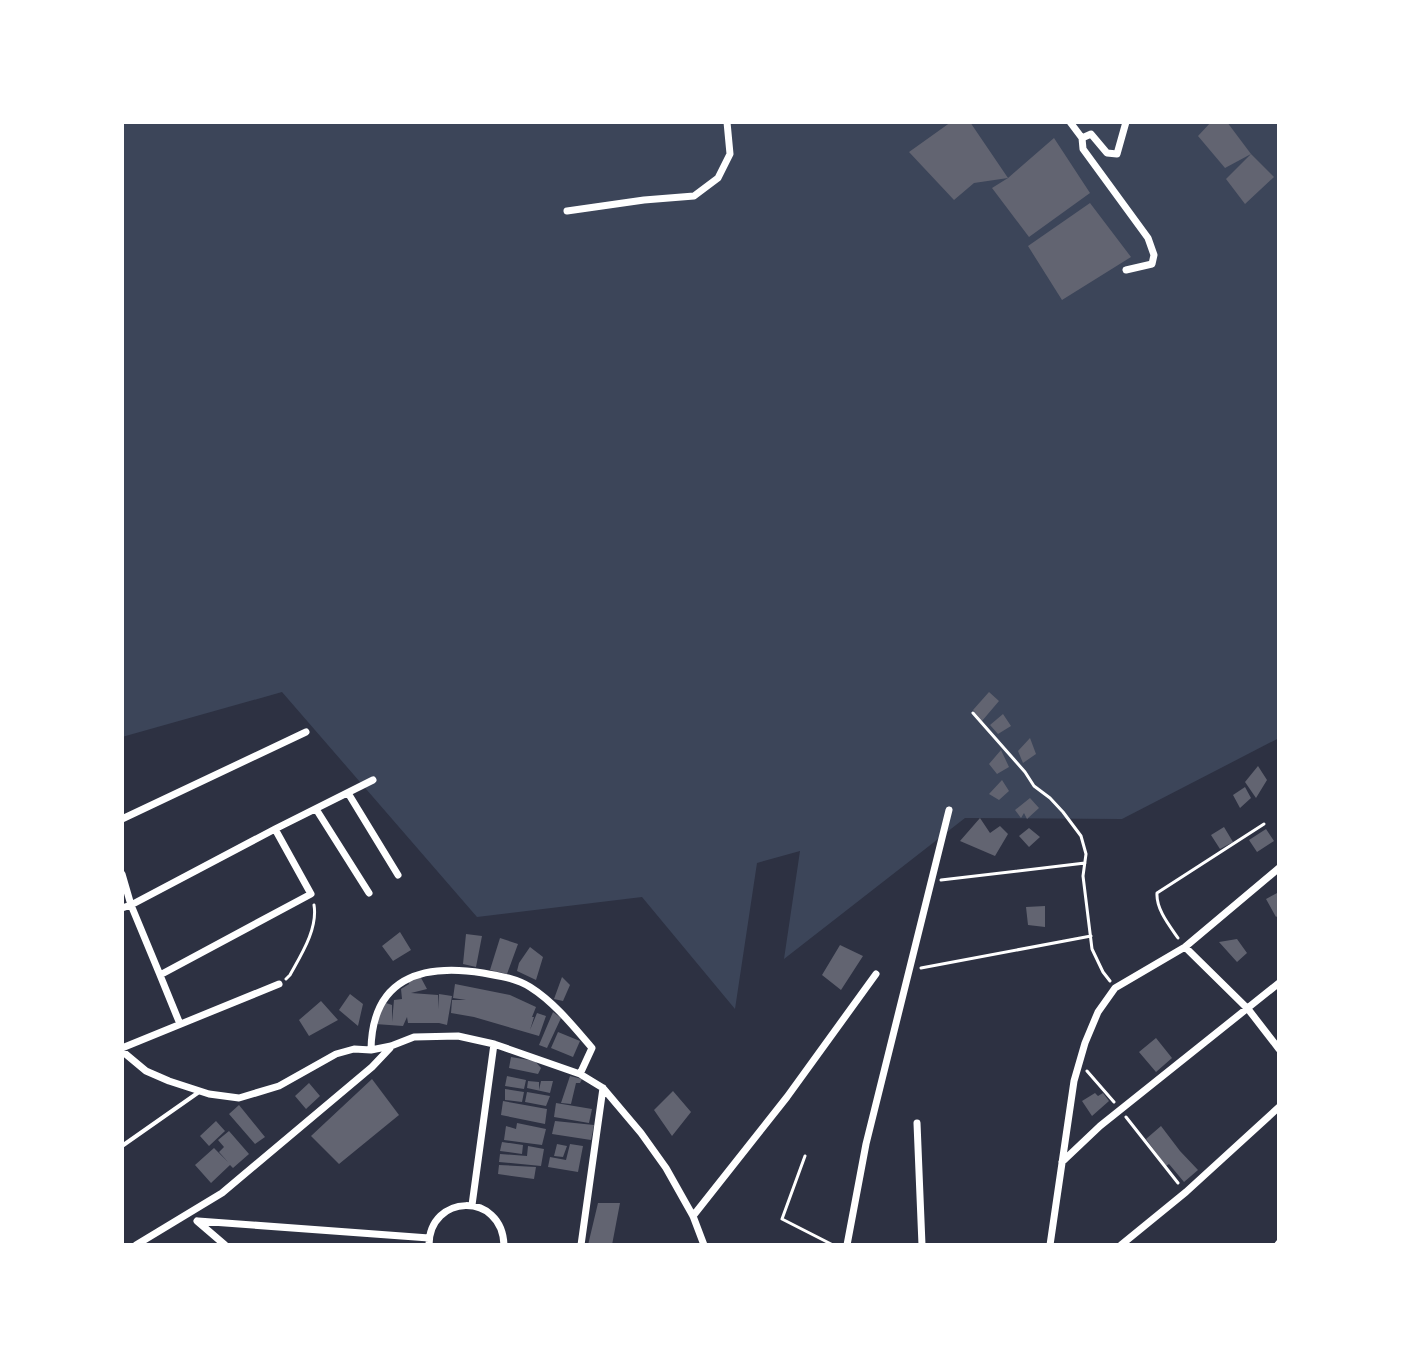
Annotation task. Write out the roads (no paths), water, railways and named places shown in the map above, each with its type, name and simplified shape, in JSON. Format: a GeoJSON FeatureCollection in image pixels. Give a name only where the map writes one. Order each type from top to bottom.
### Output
{"type":"FeatureCollection","features":[{"type":"Feature","properties":{"kind":"street"},"geometry":{"type":"LineString","coordinates":[[567,211],[694,196],[718,178],[730,154],[727,122]]}},
{"type":"Feature","properties":{"kind":"street"},"geometry":{"type":"LineString","coordinates":[[1070,122],[1082,138],[1083,149],[1148,238],[1154,255],[1152,264],[1126,270]]}},
{"type":"Feature","properties":{"kind":"street"},"geometry":{"type":"LineString","coordinates":[[1082,138],[1091,134],[1107,153],[1117,154],[1126,122]]}},
{"type":"Feature","properties":{"kind":"street"},"geometry":{"type":"LineString","coordinates":[[122,819],[306,732]]}},
{"type":"Feature","properties":{"kind":"street"},"geometry":{"type":"LineString","coordinates":[[126,906],[373,780]]}},
{"type":"Feature","properties":{"kind":"street"},"geometry":{"type":"LineString","coordinates":[[348,793],[398,875]]}},
{"type":"Feature","properties":{"kind":"street"},"geometry":{"type":"LineString","coordinates":[[316,809],[369,893]]}},
{"type":"Feature","properties":{"kind":"street"},"geometry":{"type":"LineString","coordinates":[[847,1245],[866,1144],[949,810]]}},
{"type":"Feature","properties":{"kind":"street"},"geometry":{"type":"LineString","coordinates":[[160,975],[311,894],[275,829]]}},
{"type":"Feature","properties":{"kind":"street"},"geometry":{"type":"LineString","coordinates":[[1050,1245],[1074,1081],[1098,1012],[1115,988],[1185,947],[1279,868]]}},
{"type":"Feature","properties":{"kind":"street"},"geometry":{"type":"LineString","coordinates":[[122,874],[126,906],[180,1024]]}},
{"type":"Feature","properties":{"kind":"street"},"geometry":{"type":"LineString","coordinates":[[1185,947],[1248,1009],[1279,1049]]}},
{"type":"Feature","properties":{"kind":"street"},"geometry":{"type":"LineString","coordinates":[[371,1050],[376,1013],[394,988],[421,974],[465,970],[508,977],[529,986],[546,999],[592,1048],[580,1074]]}},
{"type":"Feature","properties":{"kind":"street"},"geometry":{"type":"LineString","coordinates":[[693,1216],[787,1097],[876,974]]}},
{"type":"Feature","properties":{"kind":"street"},"geometry":{"type":"LineString","coordinates":[[1062,1162],[1100,1126],[1279,983]]}},
{"type":"Feature","properties":{"kind":"street"},"geometry":{"type":"LineString","coordinates":[[279,984],[122,1049],[146,1071],[200,1091],[239,1098],[279,1086],[336,1054],[354,1049],[391,1046],[414,1037],[458,1036],[494,1044],[580,1074],[603,1088],[666,1168],[693,1216],[704,1245]]}},
{"type":"Feature","properties":{"kind":"street"},"geometry":{"type":"LineString","coordinates":[[472,1205],[494,1044]]}},
{"type":"Feature","properties":{"kind":"street"},"geometry":{"type":"LineString","coordinates":[[136,1245],[190,1214],[233,1184],[372,1067],[391,1046]]}},
{"type":"Feature","properties":{"kind":"street"},"geometry":{"type":"LineString","coordinates":[[581,1245],[603,1088]]}},
{"type":"Feature","properties":{"kind":"street"},"geometry":{"type":"LineString","coordinates":[[1121,1245],[1186,1192],[1279,1107]]}},
{"type":"Feature","properties":{"kind":"street"},"geometry":{"type":"LineString","coordinates":[[917,1123],[922,1245]]}},
{"type":"Feature","properties":{"kind":"street"},"geometry":{"type":"LineString","coordinates":[[198,1221],[429,1241],[439,1216],[460,1205],[472,1205],[496,1218],[504,1235],[504,1245]]}},
{"type":"Feature","properties":{"kind":"street"},"geometry":{"type":"LineString","coordinates":[[190,1214],[225,1245]]}},
{"type":"Feature","properties":{"kind":"lane"},"geometry":{"type":"LineString","coordinates":[[122,1146],[200,1091]]}}]}
